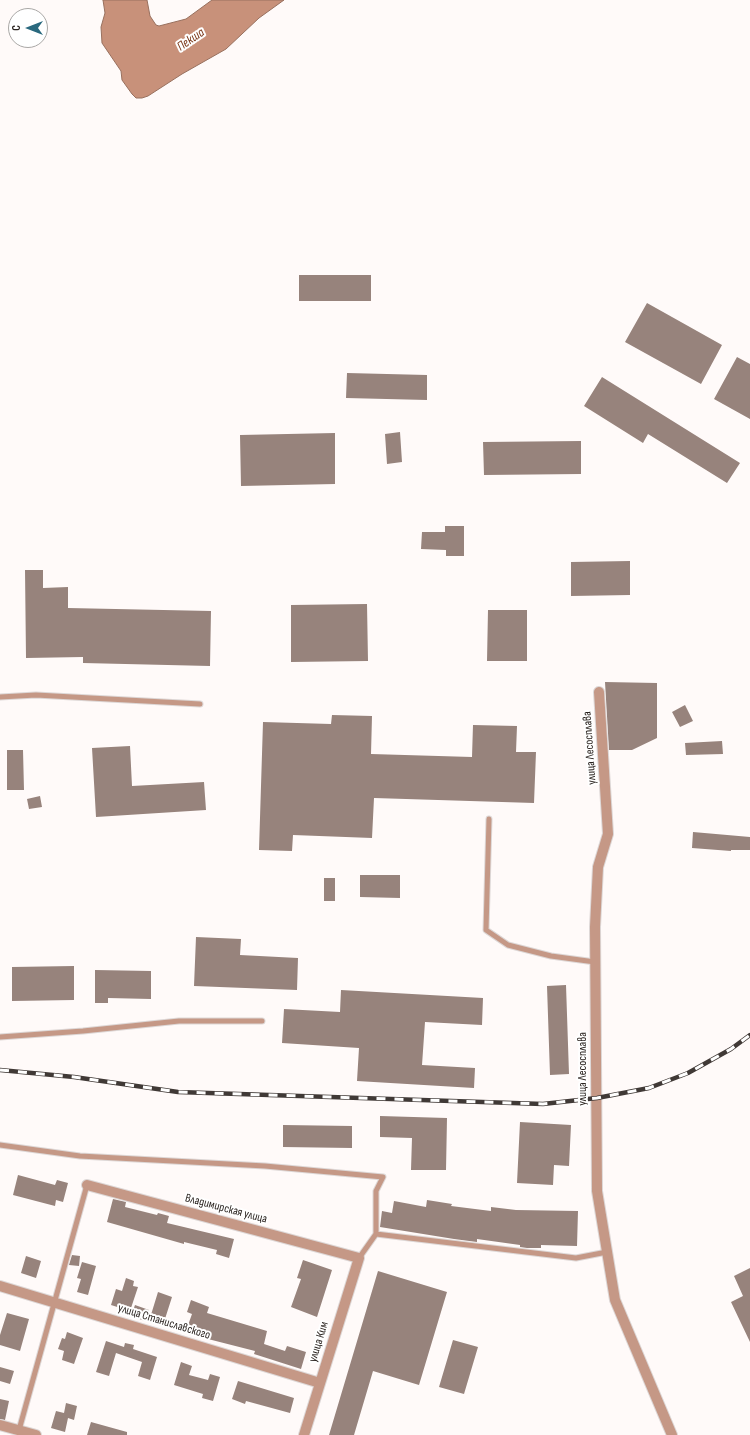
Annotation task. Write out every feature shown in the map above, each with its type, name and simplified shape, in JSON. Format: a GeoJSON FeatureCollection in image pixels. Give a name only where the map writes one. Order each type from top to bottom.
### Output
{"type":"FeatureCollection","features":[{"type":"Feature","properties":{"kind":"street","name":"улица Лесосплава"},"geometry":{"type":"LineString","coordinates":[[599,692],[608,834],[598,867],[595,927],[597,1191],[615,1300],[672,1435]]}},
{"type":"Feature","properties":{"kind":"street","name":"Владимирская улица"},"geometry":{"type":"LineString","coordinates":[[87,1185],[359,1258]]}},
{"type":"Feature","properties":{"kind":"street","name":"улица Ким"},"geometry":{"type":"LineString","coordinates":[[304,1435],[359,1258]]}},
{"type":"Feature","properties":{"kind":"street","name":"улица Станиславского"},"geometry":{"type":"LineString","coordinates":[[0,1286],[320,1383]]}},
{"type":"Feature","properties":{"kind":"street"},"geometry":{"type":"LineString","coordinates":[[0,1426],[36,1435]]}},
{"type":"Feature","properties":{"kind":"lane"},"geometry":{"type":"LineString","coordinates":[[0,697],[36,695],[200,704]]}},
{"type":"Feature","properties":{"kind":"lane"},"geometry":{"type":"LineString","coordinates":[[488,819],[486,930],[508,945],[551,956],[595,962]]}},
{"type":"Feature","properties":{"kind":"lane"},"geometry":{"type":"LineString","coordinates":[[0,1038],[178,1021],[262,1021]]}},
{"type":"Feature","properties":{"kind":"lane"},"geometry":{"type":"LineString","coordinates":[[0,1145],[80,1156],[265,1166],[383,1177],[376,1191],[376,1234],[359,1258]]}},
{"type":"Feature","properties":{"kind":"lane"},"geometry":{"type":"LineString","coordinates":[[19,1430],[87,1185]]}},
{"type":"Feature","properties":{"kind":"lane"},"geometry":{"type":"LineString","coordinates":[[376,1234],[576,1258],[607,1252]]}},
{"type":"Feature","properties":{"kind":"water","name":"Пекша"},"geometry":{"type":"Polygon","coordinates":[[[103,0],[147,0],[150,16],[156,25],[159,26],[186,19],[212,0],[284,0],[259,18],[226,49],[182,74],[148,96],[136,98],[122,80],[121,71],[102,43],[101,27],[105,13],[103,0]]]}},
{"type":"Feature","properties":{"kind":"building"},"geometry":{"type":"Polygon","coordinates":[[[299,275],[371,275],[371,301],[299,301],[299,275]]]}},
{"type":"Feature","properties":{"kind":"building"},"geometry":{"type":"Polygon","coordinates":[[[647,303],[722,345],[701,384],[625,342],[647,303]]]}},
{"type":"Feature","properties":{"kind":"building"},"geometry":{"type":"Polygon","coordinates":[[[737,357],[750,364],[750,419],[714,399],[737,357]]]}},
{"type":"Feature","properties":{"kind":"building"},"geometry":{"type":"Polygon","coordinates":[[[347,373],[427,375],[427,400],[346,398],[347,373]]]}},
{"type":"Feature","properties":{"kind":"building"},"geometry":{"type":"Polygon","coordinates":[[[602,377],[740,463],[727,483],[648,434],[643,443],[584,406],[602,377]]]}},
{"type":"Feature","properties":{"kind":"building"},"geometry":{"type":"Polygon","coordinates":[[[400,432],[402,462],[387,464],[385,434],[400,432]]]}},
{"type":"Feature","properties":{"kind":"building"},"geometry":{"type":"Polygon","coordinates":[[[335,433],[335,484],[241,486],[240,435],[335,433]]]}},
{"type":"Feature","properties":{"kind":"building"},"geometry":{"type":"Polygon","coordinates":[[[581,441],[581,474],[484,475],[483,442],[581,441]]]}},
{"type":"Feature","properties":{"kind":"building"},"geometry":{"type":"Polygon","coordinates":[[[445,526],[464,526],[464,556],[446,556],[446,550],[421,549],[422,532],[445,532],[445,526]]]}},
{"type":"Feature","properties":{"kind":"building"},"geometry":{"type":"Polygon","coordinates":[[[630,561],[630,595],[571,596],[571,562],[630,561]]]}},
{"type":"Feature","properties":{"kind":"building"},"geometry":{"type":"Polygon","coordinates":[[[25,570],[43,570],[43,588],[68,587],[68,608],[211,611],[210,666],[83,663],[83,657],[26,658],[25,570]]]}},
{"type":"Feature","properties":{"kind":"building"},"geometry":{"type":"Polygon","coordinates":[[[367,604],[368,661],[291,662],[291,605],[367,604]]]}},
{"type":"Feature","properties":{"kind":"building"},"geometry":{"type":"Polygon","coordinates":[[[488,610],[527,610],[527,661],[487,661],[488,610]]]}},
{"type":"Feature","properties":{"kind":"building"},"geometry":{"type":"Polygon","coordinates":[[[605,682],[657,683],[657,738],[632,750],[609,750],[605,682]]]}},
{"type":"Feature","properties":{"kind":"building"},"geometry":{"type":"Polygon","coordinates":[[[685,705],[693,721],[680,727],[672,712],[685,705]]]}},
{"type":"Feature","properties":{"kind":"building"},"geometry":{"type":"Polygon","coordinates":[[[332,715],[372,716],[371,754],[472,757],[473,725],[517,726],[516,752],[536,752],[534,803],[374,798],[372,838],[293,835],[292,851],[259,850],[263,722],[331,724],[332,715]]]}},
{"type":"Feature","properties":{"kind":"building"},"geometry":{"type":"Polygon","coordinates":[[[722,741],[723,754],[686,755],[685,743],[722,741]]]}},
{"type":"Feature","properties":{"kind":"building"},"geometry":{"type":"Polygon","coordinates":[[[130,746],[132,786],[204,782],[206,810],[96,817],[92,748],[130,746]]]}},
{"type":"Feature","properties":{"kind":"building"},"geometry":{"type":"Polygon","coordinates":[[[7,750],[23,750],[24,790],[7,790],[7,750]]]}},
{"type":"Feature","properties":{"kind":"building"},"geometry":{"type":"Polygon","coordinates":[[[40,796],[42,807],[29,809],[27,799],[40,796]]]}},
{"type":"Feature","properties":{"kind":"building"},"geometry":{"type":"Polygon","coordinates":[[[693,832],[750,837],[750,850],[731,851],[692,848],[693,832]]]}},
{"type":"Feature","properties":{"kind":"building"},"geometry":{"type":"Polygon","coordinates":[[[360,875],[400,875],[400,898],[360,897],[360,875]]]}},
{"type":"Feature","properties":{"kind":"building"},"geometry":{"type":"Polygon","coordinates":[[[324,878],[335,878],[335,901],[324,901],[324,878]]]}},
{"type":"Feature","properties":{"kind":"building"},"geometry":{"type":"Polygon","coordinates":[[[196,937],[241,939],[240,955],[298,958],[297,990],[194,986],[196,937]]]}},
{"type":"Feature","properties":{"kind":"building"},"geometry":{"type":"Polygon","coordinates":[[[74,966],[74,1000],[12,1001],[12,967],[74,966]]]}},
{"type":"Feature","properties":{"kind":"building"},"geometry":{"type":"Polygon","coordinates":[[[95,970],[151,971],[151,999],[108,998],[108,1003],[95,1003],[95,970]]]}},
{"type":"Feature","properties":{"kind":"building"},"geometry":{"type":"Polygon","coordinates":[[[566,985],[569,1074],[550,1075],[547,986],[566,985]]]}},
{"type":"Feature","properties":{"kind":"building"},"geometry":{"type":"Polygon","coordinates":[[[341,990],[483,998],[482,1025],[425,1022],[422,1065],[475,1068],[474,1088],[357,1081],[359,1048],[282,1043],[284,1009],[340,1012],[341,990]]]}},
{"type":"Feature","properties":{"kind":"building"},"geometry":{"type":"Polygon","coordinates":[[[380,1116],[447,1118],[446,1170],[411,1170],[412,1138],[380,1137],[380,1116]]]}},
{"type":"Feature","properties":{"kind":"building"},"geometry":{"type":"Polygon","coordinates":[[[520,1122],[571,1125],[569,1166],[554,1165],[553,1185],[517,1183],[520,1122]]]}},
{"type":"Feature","properties":{"kind":"building"},"geometry":{"type":"Polygon","coordinates":[[[283,1125],[352,1126],[352,1148],[283,1147],[283,1125]]]}},
{"type":"Feature","properties":{"kind":"building"},"geometry":{"type":"Polygon","coordinates":[[[18,1175],[55,1185],[57,1180],[68,1183],[63,1202],[56,1200],[55,1206],[13,1195],[18,1175]]]}},
{"type":"Feature","properties":{"kind":"building"},"geometry":{"type":"Polygon","coordinates":[[[113,1199],[126,1202],[125,1207],[157,1215],[158,1213],[169,1216],[167,1223],[234,1239],[229,1258],[216,1254],[217,1250],[184,1242],[184,1244],[107,1222],[113,1199]]]}},
{"type":"Feature","properties":{"kind":"building"},"geometry":{"type":"Polygon","coordinates":[[[427,1200],[452,1204],[451,1206],[491,1211],[491,1207],[516,1210],[578,1211],[577,1246],[541,1245],[541,1248],[527,1248],[520,1247],[520,1245],[477,1239],[477,1242],[380,1227],[382,1211],[392,1213],[394,1201],[426,1207],[427,1200]]]}},
{"type":"Feature","properties":{"kind":"building"},"geometry":{"type":"Polygon","coordinates":[[[72,1255],[80,1256],[79,1266],[69,1265],[72,1255]]]}},
{"type":"Feature","properties":{"kind":"building"},"geometry":{"type":"Polygon","coordinates":[[[26,1256],[41,1261],[36,1278],[21,1273],[26,1256]]]}},
{"type":"Feature","properties":{"kind":"building"},"geometry":{"type":"Polygon","coordinates":[[[303,1260],[332,1270],[317,1317],[291,1307],[301,1279],[297,1278],[303,1260]]]}},
{"type":"Feature","properties":{"kind":"building"},"geometry":{"type":"Polygon","coordinates":[[[82,1262],[96,1266],[88,1295],[77,1292],[81,1279],[77,1278],[82,1262]]]}},
{"type":"Feature","properties":{"kind":"building"},"geometry":{"type":"Polygon","coordinates":[[[750,1268],[750,1342],[731,1302],[743,1296],[734,1276],[750,1268]]]}},
{"type":"Feature","properties":{"kind":"building"},"geometry":{"type":"Polygon","coordinates":[[[378,1271],[447,1292],[419,1385],[373,1371],[354,1435],[329,1435],[378,1271]]]}},
{"type":"Feature","properties":{"kind":"building"},"geometry":{"type":"Polygon","coordinates":[[[126,1278],[134,1281],[133,1286],[138,1287],[130,1311],[111,1305],[116,1289],[122,1291],[126,1278]]]}},
{"type":"Feature","properties":{"kind":"building"},"geometry":{"type":"Polygon","coordinates":[[[158,1292],[172,1297],[164,1322],[150,1318],[158,1292]]]}},
{"type":"Feature","properties":{"kind":"building"},"geometry":{"type":"Polygon","coordinates":[[[191,1300],[209,1307],[207,1313],[267,1331],[264,1344],[285,1351],[287,1346],[306,1352],[301,1369],[254,1354],[255,1351],[208,1339],[208,1336],[187,1328],[192,1314],[187,1312],[191,1300]]]}},
{"type":"Feature","properties":{"kind":"building"},"geometry":{"type":"Polygon","coordinates":[[[135,1305],[149,1310],[145,1321],[131,1316],[135,1305]]]}},
{"type":"Feature","properties":{"kind":"building"},"geometry":{"type":"Polygon","coordinates":[[[7,1313],[29,1319],[20,1351],[0,1345],[0,1335],[7,1313]]]}},
{"type":"Feature","properties":{"kind":"building"},"geometry":{"type":"Polygon","coordinates":[[[67,1332],[83,1338],[74,1364],[62,1360],[64,1351],[58,1349],[62,1338],[65,1339],[67,1332]]]}},
{"type":"Feature","properties":{"kind":"building"},"geometry":{"type":"Polygon","coordinates":[[[453,1340],[478,1347],[464,1394],[439,1387],[453,1340]]]}},
{"type":"Feature","properties":{"kind":"building"},"geometry":{"type":"Polygon","coordinates":[[[106,1341],[124,1347],[125,1343],[134,1345],[133,1349],[157,1357],[150,1380],[138,1376],[142,1362],[116,1353],[109,1376],[96,1372],[106,1341]]]}},
{"type":"Feature","properties":{"kind":"building"},"geometry":{"type":"Polygon","coordinates":[[[181,1362],[192,1366],[189,1375],[208,1380],[210,1374],[220,1377],[213,1401],[202,1398],[203,1394],[174,1385],[181,1362]]]}},
{"type":"Feature","properties":{"kind":"building"},"geometry":{"type":"Polygon","coordinates":[[[0,1367],[14,1371],[10,1384],[0,1381],[0,1367]]]}},
{"type":"Feature","properties":{"kind":"building"},"geometry":{"type":"Polygon","coordinates":[[[238,1381],[294,1398],[290,1413],[246,1401],[245,1404],[232,1399],[238,1381]]]}},
{"type":"Feature","properties":{"kind":"building"},"geometry":{"type":"Polygon","coordinates":[[[0,1399],[9,1401],[5,1420],[0,1419],[0,1399]]]}},
{"type":"Feature","properties":{"kind":"building"},"geometry":{"type":"Polygon","coordinates":[[[66,1403],[77,1406],[74,1420],[68,1418],[65,1432],[51,1428],[56,1411],[64,1413],[66,1403]]]}},
{"type":"Feature","properties":{"kind":"building"},"geometry":{"type":"Polygon","coordinates":[[[91,1422],[127,1432],[127,1435],[87,1435],[91,1422]]]}},
{"type":"Feature","properties":{"kind":"railway"},"geometry":{"type":"LineString","coordinates":[[0,1070],[74,1077],[178,1092],[543,1104],[597,1098],[649,1088],[688,1073],[731,1049],[750,1035]]}}]}
